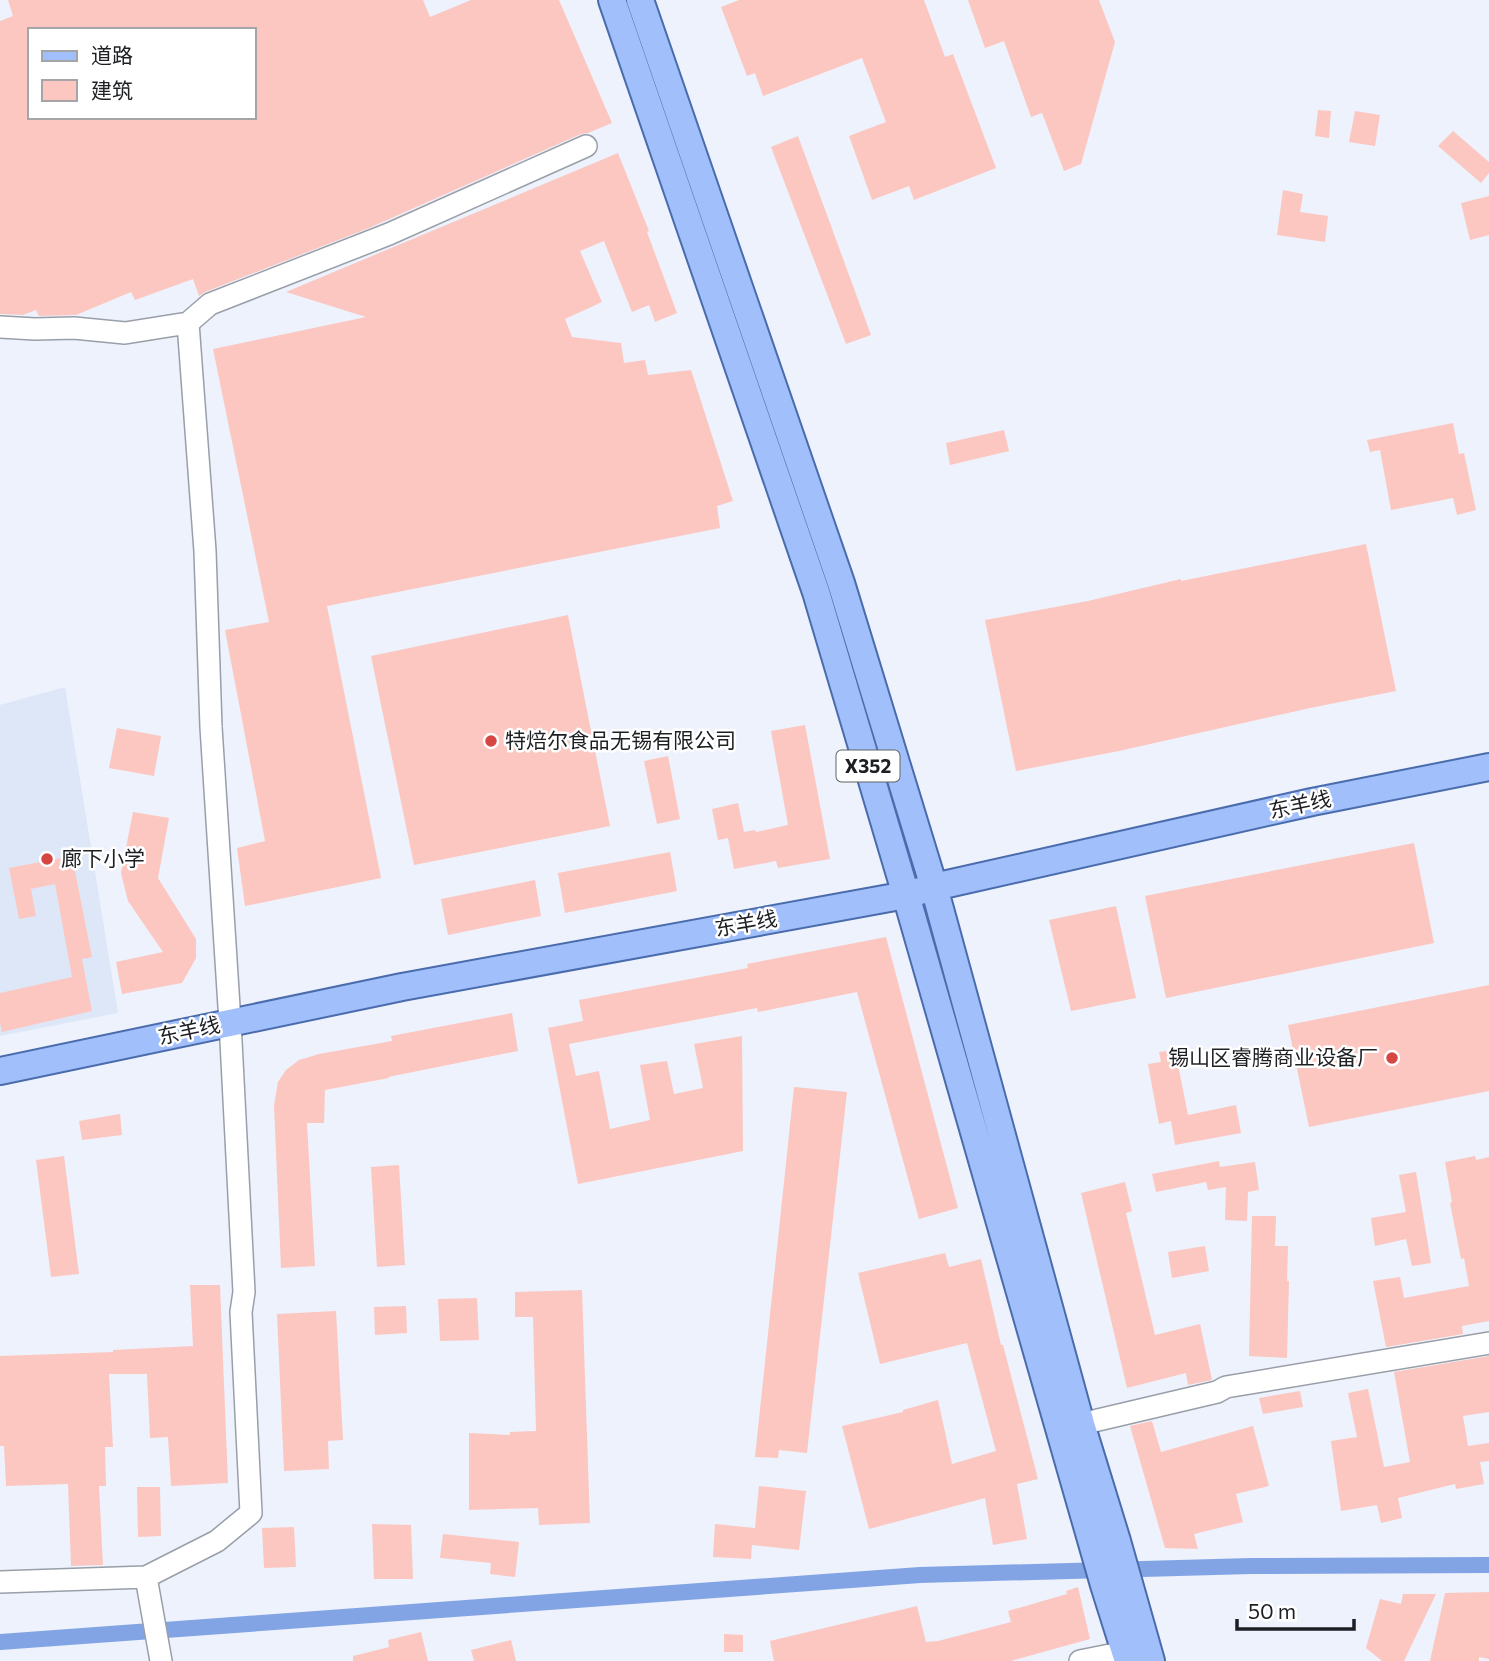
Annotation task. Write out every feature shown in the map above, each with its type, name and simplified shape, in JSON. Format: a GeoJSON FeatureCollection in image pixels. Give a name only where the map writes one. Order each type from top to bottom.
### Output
{"type":"FeatureCollection","features":[{"type":"Feature","properties":{"kind":"main road","name":"X352"},"geometry":{"type":"LineString","coordinates":[[611,0],[816,592],[906,895],[1105,1541],[1117,1585],[1126,1657]]}},
{"type":"Feature","properties":{"kind":"main road","name":"X352"},"geometry":{"type":"LineString","coordinates":[[640,0],[841,583],[934,887],[1081,1423],[1105,1541]]}},
{"type":"Feature","properties":{"kind":"main road","name":"东羊线"},"geometry":{"type":"LineString","coordinates":[[0,1071],[402,987],[906,895],[1312,802],[1489,767]]}},
{"type":"Feature","properties":{"kind":"main road","name":"X352"},"geometry":{"type":"LineString","coordinates":[[1117,1585],[1151,1661]]}},
{"type":"Feature","properties":{"kind":"street"},"geometry":{"type":"LineString","coordinates":[[0,327],[74,328],[125,333],[188,323],[210,304],[389,234],[586,146]]}},
{"type":"Feature","properties":{"kind":"street"},"geometry":{"type":"LineString","coordinates":[[0,1582],[148,1587],[218,1541],[251,1513],[241,1312],[244,1292],[230,1022],[211,727],[205,551],[188,323]]}},
{"type":"Feature","properties":{"kind":"street"},"geometry":{"type":"LineString","coordinates":[[1081,1423],[1217,1392],[1226,1387],[1489,1343]]}},
{"type":"Feature","properties":{"kind":"street"},"geometry":{"type":"LineString","coordinates":[[148,1587],[161,1661]]}},
{"type":"Feature","properties":{"kind":"street"},"geometry":{"type":"LineString","coordinates":[[1080,1661],[1126,1657]]}},
{"type":"Feature","properties":{"kind":"shaded area","name":"廊下小学"},"geometry":{"type":"Polygon","coordinates":[[[65,687],[118,1013],[0,1036],[0,705],[65,687]]]}},
{"type":"Feature","properties":{"kind":"building"},"geometry":{"type":"Polygon","coordinates":[[[8,0],[423,0],[430,17],[471,0],[559,0],[612,123],[581,134],[369,228],[199,296],[193,279],[135,300],[131,292],[76,315],[39,316],[36,310],[23,315],[0,314],[0,21],[13,16],[8,0]]]}},
{"type":"Feature","properties":{"kind":"building"},"geometry":{"type":"Polygon","coordinates":[[[739,0],[924,0],[945,57],[953,54],[996,168],[914,200],[909,186],[872,200],[849,136],[886,122],[862,58],[763,96],[755,73],[747,76],[721,7],[739,0]]]}},
{"type":"Feature","properties":{"kind":"building"},"geometry":{"type":"Polygon","coordinates":[[[968,0],[1099,0],[1115,42],[1081,164],[1064,171],[1042,113],[1031,117],[1004,41],[985,48],[968,0]]]}},
{"type":"Feature","properties":{"kind":"building"},"geometry":{"type":"Polygon","coordinates":[[[1318,110],[1331,111],[1329,138],[1315,136],[1318,110]]]}},
{"type":"Feature","properties":{"kind":"building"},"geometry":{"type":"Polygon","coordinates":[[[1355,111],[1380,115],[1375,146],[1349,142],[1355,111]]]}},
{"type":"Feature","properties":{"kind":"building"},"geometry":{"type":"Polygon","coordinates":[[[1453,131],[1489,162],[1489,173],[1481,183],[1438,146],[1453,131]]]}},
{"type":"Feature","properties":{"kind":"building"},"geometry":{"type":"Polygon","coordinates":[[[798,136],[871,335],[846,344],[771,147],[798,136]]]}},
{"type":"Feature","properties":{"kind":"building"},"geometry":{"type":"Polygon","coordinates":[[[618,153],[677,313],[655,322],[649,305],[632,312],[604,241],[580,251],[602,302],[565,319],[572,337],[621,343],[624,363],[645,360],[648,375],[691,370],[733,501],[717,506],[720,528],[327,606],[381,878],[245,906],[237,848],[265,841],[225,630],[269,622],[213,349],[366,317],[286,292],[618,153]]]}},
{"type":"Feature","properties":{"kind":"building"},"geometry":{"type":"Polygon","coordinates":[[[1283,190],[1303,194],[1300,212],[1328,216],[1325,242],[1277,235],[1283,190]]]}},
{"type":"Feature","properties":{"kind":"building"},"geometry":{"type":"Polygon","coordinates":[[[1489,196],[1489,235],[1470,240],[1461,203],[1489,196]]]}},
{"type":"Feature","properties":{"kind":"building"},"geometry":{"type":"Polygon","coordinates":[[[1453,423],[1459,454],[1464,453],[1476,510],[1457,515],[1453,498],[1391,510],[1380,450],[1370,452],[1367,440],[1453,423]]]}},
{"type":"Feature","properties":{"kind":"building"},"geometry":{"type":"Polygon","coordinates":[[[1004,430],[1009,451],[950,465],[946,443],[1004,430]]]}},
{"type":"Feature","properties":{"kind":"building"},"geometry":{"type":"Polygon","coordinates":[[[1366,544],[1396,691],[1016,771],[985,620],[1366,544]]]}},
{"type":"Feature","properties":{"kind":"building","name":"特焙尔食品无锡有限公司"},"geometry":{"type":"Polygon","coordinates":[[[568,615],[610,826],[414,865],[371,656],[568,615]]]}},
{"type":"Feature","properties":{"kind":"building"},"geometry":{"type":"Polygon","coordinates":[[[805,725],[830,859],[778,868],[776,861],[734,869],[728,838],[718,840],[712,809],[738,803],[744,832],[788,825],[771,731],[805,725]]]}},
{"type":"Feature","properties":{"kind":"building"},"geometry":{"type":"Polygon","coordinates":[[[117,728],[161,736],[154,776],[109,768],[117,728]]]}},
{"type":"Feature","properties":{"kind":"building"},"geometry":{"type":"Polygon","coordinates":[[[668,756],[680,819],[657,824],[644,761],[668,756]]]}},
{"type":"Feature","properties":{"kind":"building"},"geometry":{"type":"Polygon","coordinates":[[[133,812],[169,818],[158,878],[196,939],[196,958],[182,983],[122,994],[116,962],[163,952],[128,901],[121,873],[133,812]]]}},
{"type":"Feature","properties":{"kind":"building"},"geometry":{"type":"Polygon","coordinates":[[[1414,843],[1434,943],[1166,998],[1145,896],[1414,843]]]}},
{"type":"Feature","properties":{"kind":"building"},"geometry":{"type":"Polygon","coordinates":[[[670,852],[677,891],[565,913],[558,873],[670,852]]]}},
{"type":"Feature","properties":{"kind":"building"},"geometry":{"type":"Polygon","coordinates":[[[72,856],[92,957],[82,959],[92,1011],[2,1032],[0,993],[72,977],[55,884],[31,889],[36,916],[19,919],[9,868],[72,856]]]}},
{"type":"Feature","properties":{"kind":"building"},"geometry":{"type":"Polygon","coordinates":[[[535,880],[541,916],[448,935],[441,899],[535,880]]]}},
{"type":"Feature","properties":{"kind":"building"},"geometry":{"type":"Polygon","coordinates":[[[1116,906],[1136,998],[1071,1011],[1049,920],[1116,906]]]}},
{"type":"Feature","properties":{"kind":"building"},"geometry":{"type":"Polygon","coordinates":[[[886,937],[958,1208],[919,1219],[857,992],[569,1044],[576,1076],[599,1071],[610,1129],[650,1120],[640,1065],[667,1061],[674,1094],[703,1088],[694,1044],[742,1036],[743,1151],[578,1184],[548,1028],[583,1021],[579,1000],[748,968],[747,964],[886,937]]]}},
{"type":"Feature","properties":{"kind":"building","name":"锡山区睿腾商业设备厂"},"geometry":{"type":"Polygon","coordinates":[[[1489,985],[1489,1091],[1309,1127],[1288,1025],[1489,985]]]}},
{"type":"Feature","properties":{"kind":"building"},"geometry":{"type":"Polygon","coordinates":[[[512,1013],[518,1051],[325,1090],[324,1123],[307,1123],[315,1266],[281,1268],[274,1105],[278,1082],[286,1070],[299,1060],[319,1054],[392,1041],[391,1036],[512,1013]]]}},
{"type":"Feature","properties":{"kind":"building"},"geometry":{"type":"Polygon","coordinates":[[[1175,1050],[1188,1115],[1236,1105],[1241,1133],[1175,1145],[1171,1121],[1159,1124],[1148,1064],[1161,1062],[1159,1052],[1175,1050]]]}},
{"type":"Feature","properties":{"kind":"building"},"geometry":{"type":"Polygon","coordinates":[[[794,1087],[847,1092],[807,1453],[779,1450],[778,1458],[755,1457],[794,1087]]]}},
{"type":"Feature","properties":{"kind":"building"},"geometry":{"type":"Polygon","coordinates":[[[120,1114],[122,1135],[82,1140],[79,1121],[120,1114]]]}},
{"type":"Feature","properties":{"kind":"building"},"geometry":{"type":"Polygon","coordinates":[[[64,1156],[79,1274],[51,1277],[36,1160],[64,1156]]]}},
{"type":"Feature","properties":{"kind":"building"},"geometry":{"type":"Polygon","coordinates":[[[1475,1156],[1476,1160],[1489,1157],[1489,1321],[1462,1326],[1463,1334],[1386,1347],[1373,1281],[1400,1277],[1404,1298],[1469,1286],[1450,1203],[1452,1202],[1445,1162],[1475,1156]]]}},
{"type":"Feature","properties":{"kind":"building"},"geometry":{"type":"Polygon","coordinates":[[[1219,1161],[1220,1167],[1255,1162],[1259,1190],[1248,1192],[1247,1221],[1225,1220],[1226,1187],[1208,1190],[1206,1182],[1156,1192],[1152,1174],[1219,1161]]]}},
{"type":"Feature","properties":{"kind":"building"},"geometry":{"type":"Polygon","coordinates":[[[399,1165],[405,1265],[377,1267],[371,1167],[399,1165]]]}},
{"type":"Feature","properties":{"kind":"building"},"geometry":{"type":"Polygon","coordinates":[[[1416,1172],[1431,1263],[1412,1266],[1406,1239],[1375,1246],[1371,1218],[1406,1212],[1399,1175],[1416,1172]]]}},
{"type":"Feature","properties":{"kind":"building"},"geometry":{"type":"Polygon","coordinates":[[[1125,1182],[1132,1211],[1126,1213],[1155,1335],[1200,1324],[1212,1380],[1188,1385],[1186,1373],[1127,1388],[1081,1193],[1125,1182]]]}},
{"type":"Feature","properties":{"kind":"building"},"geometry":{"type":"Polygon","coordinates":[[[1252,1216],[1276,1216],[1275,1246],[1288,1246],[1287,1358],[1249,1356],[1252,1216]]]}},
{"type":"Feature","properties":{"kind":"building"},"geometry":{"type":"Polygon","coordinates":[[[1205,1246],[1209,1271],[1172,1278],[1168,1252],[1205,1246]]]}},
{"type":"Feature","properties":{"kind":"building"},"geometry":{"type":"Polygon","coordinates":[[[945,1253],[949,1267],[981,1259],[1001,1345],[1038,1479],[1017,1484],[1027,1539],[993,1545],[985,1498],[869,1529],[842,1426],[903,1412],[938,1400],[952,1464],[996,1451],[967,1343],[880,1364],[858,1273],[945,1253]]]}},
{"type":"Feature","properties":{"kind":"building"},"geometry":{"type":"Polygon","coordinates":[[[190,1285],[220,1285],[228,1483],[171,1486],[168,1437],[150,1438],[147,1374],[109,1374],[113,1447],[105,1447],[106,1486],[99,1486],[103,1565],[71,1566],[68,1484],[6,1486],[4,1446],[0,1446],[0,1356],[193,1346],[190,1285]]]}},
{"type":"Feature","properties":{"kind":"building"},"geometry":{"type":"Polygon","coordinates":[[[582,1290],[590,1523],[539,1525],[538,1508],[469,1510],[469,1433],[510,1435],[510,1432],[536,1431],[533,1317],[515,1317],[515,1292],[582,1290]]]}},
{"type":"Feature","properties":{"kind":"building"},"geometry":{"type":"Polygon","coordinates":[[[477,1298],[479,1340],[440,1341],[438,1299],[477,1298]]]}},
{"type":"Feature","properties":{"kind":"building"},"geometry":{"type":"Polygon","coordinates":[[[406,1306],[407,1333],[375,1335],[374,1307],[406,1306]]]}},
{"type":"Feature","properties":{"kind":"building"},"geometry":{"type":"Polygon","coordinates":[[[336,1311],[343,1440],[328,1441],[329,1469],[284,1471],[277,1314],[336,1311]]]}},
{"type":"Feature","properties":{"kind":"building"},"geometry":{"type":"Polygon","coordinates":[[[1489,1356],[1489,1412],[1463,1416],[1468,1446],[1489,1443],[1489,1461],[1480,1462],[1484,1484],[1456,1489],[1455,1484],[1398,1498],[1402,1518],[1381,1523],[1377,1505],[1341,1511],[1331,1441],[1357,1437],[1348,1393],[1368,1389],[1384,1467],[1410,1462],[1394,1372],[1489,1356]]]}},
{"type":"Feature","properties":{"kind":"building"},"geometry":{"type":"Polygon","coordinates":[[[1300,1391],[1303,1407],[1263,1414],[1259,1398],[1300,1391]]]}},
{"type":"Feature","properties":{"kind":"building"},"geometry":{"type":"Polygon","coordinates":[[[1152,1421],[1161,1452],[1253,1426],[1269,1486],[1236,1494],[1243,1522],[1194,1534],[1198,1549],[1165,1548],[1130,1426],[1152,1421]]]}},
{"type":"Feature","properties":{"kind":"building"},"geometry":{"type":"Polygon","coordinates":[[[759,1486],[806,1491],[799,1550],[752,1545],[751,1559],[713,1557],[715,1524],[755,1528],[759,1486]]]}},
{"type":"Feature","properties":{"kind":"building"},"geometry":{"type":"Polygon","coordinates":[[[137,1487],[160,1487],[161,1536],[138,1537],[137,1487]]]}},
{"type":"Feature","properties":{"kind":"building"},"geometry":{"type":"Polygon","coordinates":[[[372,1524],[411,1525],[413,1579],[374,1579],[372,1524]]]}},
{"type":"Feature","properties":{"kind":"building"},"geometry":{"type":"Polygon","coordinates":[[[294,1527],[296,1567],[264,1568],[262,1528],[294,1527]]]}},
{"type":"Feature","properties":{"kind":"building"},"geometry":{"type":"Polygon","coordinates":[[[443,1534],[519,1542],[515,1577],[490,1574],[491,1563],[440,1558],[443,1534]]]}},
{"type":"Feature","properties":{"kind":"building"},"geometry":{"type":"Polygon","coordinates":[[[1078,1587],[1090,1639],[1011,1661],[774,1661],[770,1641],[917,1606],[926,1642],[938,1641],[1011,1622],[1008,1611],[1067,1594],[1066,1591],[1078,1587]]]}},
{"type":"Feature","properties":{"kind":"building"},"geometry":{"type":"Polygon","coordinates":[[[1489,1592],[1489,1659],[1479,1657],[1479,1661],[1430,1661],[1445,1593],[1489,1592]]]}},
{"type":"Feature","properties":{"kind":"building"},"geometry":{"type":"Polygon","coordinates":[[[1403,1594],[1436,1594],[1404,1661],[1382,1661],[1366,1648],[1380,1599],[1401,1604],[1403,1594]]]}},
{"type":"Feature","properties":{"kind":"building"},"geometry":{"type":"Polygon","coordinates":[[[421,1632],[428,1661],[353,1661],[353,1656],[389,1647],[388,1640],[421,1632]]]}},
{"type":"Feature","properties":{"kind":"building"},"geometry":{"type":"Polygon","coordinates":[[[724,1634],[743,1635],[743,1652],[724,1652],[724,1634]]]}},
{"type":"Feature","properties":{"kind":"building"},"geometry":{"type":"Polygon","coordinates":[[[511,1640],[516,1661],[474,1661],[471,1650],[511,1640]]]}},
{"type":"Feature","properties":{"kind":"waterway"},"geometry":{"type":"LineString","coordinates":[[0,1642],[920,1575],[1251,1566],[1489,1565]]}},
{"type":"Feature","properties":{"kind":"place","name":"特焙尔食品无锡有限公司"},"geometry":{"type":"Point","coordinates":[491,741]}},
{"type":"Feature","properties":{"kind":"place","name":"廊下小学"},"geometry":{"type":"Point","coordinates":[47,859]}},
{"type":"Feature","properties":{"kind":"place","name":"锡山区睿腾商业设备厂"},"geometry":{"type":"Point","coordinates":[1392,1058]}}]}
